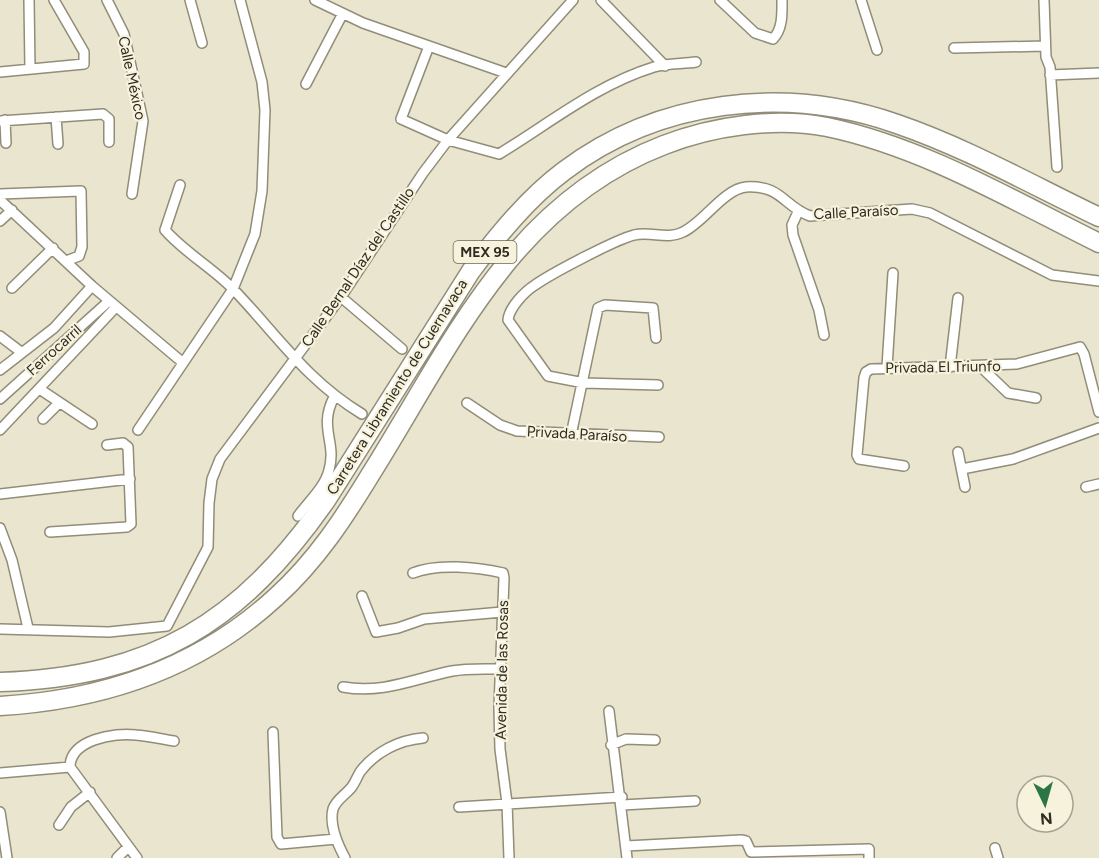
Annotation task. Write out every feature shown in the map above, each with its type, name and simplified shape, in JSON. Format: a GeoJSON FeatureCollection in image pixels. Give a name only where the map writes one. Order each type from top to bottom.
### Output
{"type":"FeatureCollection","features":[{"type":"Feature","properties":{"kind":"highway","name":"Carretera Libramiento de Cuernavaca"},"geometry":{"type":"LineString","coordinates":[[0,682],[93,671],[156,653],[208,623],[264,580],[321,508],[471,271],[496,238],[562,172],[613,140],[644,125],[676,114],[734,104],[797,103],[835,107],[896,124],[947,143],[1099,217]]}},
{"type":"Feature","properties":{"kind":"highway","name":"Carretera Libramiento de Cuernavaca"},"geometry":{"type":"LineString","coordinates":[[0,706],[65,700],[134,683],[194,657],[261,610],[329,540],[485,288],[496,274],[529,236],[572,196],[622,164],[651,150],[689,135],[724,128],[796,123],[825,127],[886,144],[938,165],[1099,243]]}},
{"type":"Feature","properties":{"kind":"street"},"geometry":{"type":"LineString","coordinates":[[29,0],[30,69]]}},
{"type":"Feature","properties":{"kind":"street"},"geometry":{"type":"LineString","coordinates":[[0,72],[84,64],[84,52],[54,0]]}},
{"type":"Feature","properties":{"kind":"street","name":"Calle México"},"geometry":{"type":"LineString","coordinates":[[107,0],[124,34],[142,121],[132,194]]}},
{"type":"Feature","properties":{"kind":"street"},"geometry":{"type":"LineString","coordinates":[[190,0],[202,43]]}},
{"type":"Feature","properties":{"kind":"street"},"geometry":{"type":"LineString","coordinates":[[138,430],[233,289],[255,234],[262,191],[264,119],[262,82],[240,0]]}},
{"type":"Feature","properties":{"kind":"street"},"geometry":{"type":"LineString","coordinates":[[315,0],[333,4],[342,15],[506,73]]}},
{"type":"Feature","properties":{"kind":"street","name":"Calle Bernal Díaz del Castillo"},"geometry":{"type":"LineString","coordinates":[[27,628],[109,632],[167,626],[208,547],[212,479],[220,459],[341,297],[423,173],[448,140],[573,0]]}},
{"type":"Feature","properties":{"kind":"street"},"geometry":{"type":"LineString","coordinates":[[601,0],[665,66]]}},
{"type":"Feature","properties":{"kind":"street"},"geometry":{"type":"LineString","coordinates":[[720,0],[755,33],[773,39],[778,34],[782,18],[782,0]]}},
{"type":"Feature","properties":{"kind":"street"},"geometry":{"type":"LineString","coordinates":[[861,0],[877,50]]}},
{"type":"Feature","properties":{"kind":"street"},"geometry":{"type":"LineString","coordinates":[[1044,0],[1057,166]]}},
{"type":"Feature","properties":{"kind":"street"},"geometry":{"type":"LineString","coordinates":[[306,84],[342,15]]}},
{"type":"Feature","properties":{"kind":"street"},"geometry":{"type":"LineString","coordinates":[[429,46],[401,119],[448,140],[499,154],[563,110],[595,93],[656,67],[696,62]]}},
{"type":"Feature","properties":{"kind":"street"},"geometry":{"type":"LineString","coordinates":[[954,48],[1046,46]]}},
{"type":"Feature","properties":{"kind":"street"},"geometry":{"type":"LineString","coordinates":[[1050,75],[1099,73]]}},
{"type":"Feature","properties":{"kind":"street"},"geometry":{"type":"LineString","coordinates":[[6,143],[3,120],[108,115],[109,142]]}},
{"type":"Feature","properties":{"kind":"street"},"geometry":{"type":"LineString","coordinates":[[56,117],[58,144]]}},
{"type":"Feature","properties":{"kind":"street"},"geometry":{"type":"LineString","coordinates":[[180,185],[165,230],[233,289],[294,360],[334,397],[362,414]]}},
{"type":"Feature","properties":{"kind":"street","name":"Calle Paraíso"},"geometry":{"type":"LineString","coordinates":[[658,385],[584,383],[548,376],[508,320],[508,313],[534,285],[635,235],[671,237],[686,231],[731,193],[743,187],[769,188],[787,200],[798,212],[810,216],[912,209],[930,213],[1052,275],[1099,281]]}},
{"type":"Feature","properties":{"kind":"street"},"geometry":{"type":"LineString","coordinates":[[0,194],[81,191],[82,247],[79,256],[66,261]]}},
{"type":"Feature","properties":{"kind":"street"},"geometry":{"type":"LineString","coordinates":[[0,200],[112,304],[182,362]]}},
{"type":"Feature","properties":{"kind":"street"},"geometry":{"type":"LineString","coordinates":[[0,220],[12,210]]}},
{"type":"Feature","properties":{"kind":"street"},"geometry":{"type":"LineString","coordinates":[[798,212],[792,225],[793,235],[819,310],[824,335]]}},
{"type":"Feature","properties":{"kind":"street"},"geometry":{"type":"LineString","coordinates":[[12,288],[53,248]]}},
{"type":"Feature","properties":{"kind":"street"},"geometry":{"type":"LineString","coordinates":[[888,368],[894,273]]}},
{"type":"Feature","properties":{"kind":"street"},"geometry":{"type":"LineString","coordinates":[[0,370],[54,328],[92,286]]}},
{"type":"Feature","properties":{"kind":"street"},"geometry":{"type":"LineString","coordinates":[[341,297],[402,349]]}},
{"type":"Feature","properties":{"kind":"street"},"geometry":{"type":"LineString","coordinates":[[950,367],[958,298]]}},
{"type":"Feature","properties":{"kind":"street"},"geometry":{"type":"LineString","coordinates":[[0,430],[40,390],[112,304]]}},
{"type":"Feature","properties":{"kind":"street","name":"Ferrocarril"},"geometry":{"type":"LineString","coordinates":[[0,399],[112,304]]}},
{"type":"Feature","properties":{"kind":"street"},"geometry":{"type":"LineString","coordinates":[[572,435],[598,308],[605,305],[653,308],[656,338]]}},
{"type":"Feature","properties":{"kind":"street"},"geometry":{"type":"LineString","coordinates":[[0,336],[21,352]]}},
{"type":"Feature","properties":{"kind":"street","name":"Privada El Triunfo"},"geometry":{"type":"LineString","coordinates":[[903,466],[865,462],[859,459],[857,454],[866,372],[888,368],[981,367],[1017,364],[1080,347],[1084,354],[1099,412]]}},
{"type":"Feature","properties":{"kind":"street"},"geometry":{"type":"LineString","coordinates":[[981,367],[1008,393],[1036,398]]}},
{"type":"Feature","properties":{"kind":"street"},"geometry":{"type":"LineString","coordinates":[[40,390],[92,424]]}},
{"type":"Feature","properties":{"kind":"street"},"geometry":{"type":"LineString","coordinates":[[298,516],[319,489],[330,470],[330,445],[326,420],[334,397]]}},
{"type":"Feature","properties":{"kind":"street"},"geometry":{"type":"LineString","coordinates":[[43,419],[59,403]]}},
{"type":"Feature","properties":{"kind":"street","name":"Privada Paraíso"},"geometry":{"type":"LineString","coordinates":[[467,403],[500,425],[517,431],[659,437]]}},
{"type":"Feature","properties":{"kind":"street"},"geometry":{"type":"LineString","coordinates":[[962,469],[1013,459],[1099,428]]}},
{"type":"Feature","properties":{"kind":"street"},"geometry":{"type":"LineString","coordinates":[[50,532],[127,527],[133,520],[127,443],[107,445]]}},
{"type":"Feature","properties":{"kind":"street"},"geometry":{"type":"LineString","coordinates":[[958,452],[965,487]]}},
{"type":"Feature","properties":{"kind":"street"},"geometry":{"type":"LineString","coordinates":[[0,494],[130,479]]}},
{"type":"Feature","properties":{"kind":"street"},"geometry":{"type":"LineString","coordinates":[[1086,487],[1099,484]]}},
{"type":"Feature","properties":{"kind":"street"},"geometry":{"type":"LineString","coordinates":[[0,528],[12,560],[27,628],[0,629]]}},
{"type":"Feature","properties":{"kind":"street"},"geometry":{"type":"LineString","coordinates":[[0,560],[12,560]]}},
{"type":"Feature","properties":{"kind":"street","name":"Avenida de las Rosas"},"geometry":{"type":"LineString","coordinates":[[413,573],[444,566],[503,573],[499,669],[500,749],[507,803],[509,858]]}},
{"type":"Feature","properties":{"kind":"street"},"geometry":{"type":"LineString","coordinates":[[362,596],[376,632],[398,628],[424,619],[502,612]]}},
{"type":"Feature","properties":{"kind":"street"},"geometry":{"type":"LineString","coordinates":[[343,687],[364,691],[385,689],[456,670],[499,669]]}},
{"type":"Feature","properties":{"kind":"street"},"geometry":{"type":"LineString","coordinates":[[609,711],[611,745],[622,801],[627,858]]}},
{"type":"Feature","properties":{"kind":"street"},"geometry":{"type":"LineString","coordinates":[[273,732],[277,837],[280,844],[336,839]]}},
{"type":"Feature","properties":{"kind":"street"},"geometry":{"type":"LineString","coordinates":[[137,858],[70,767],[70,759],[75,751],[84,744],[105,739],[136,735],[174,741]]}},
{"type":"Feature","properties":{"kind":"street"},"geometry":{"type":"LineString","coordinates":[[345,858],[336,839],[333,810],[371,759],[389,747],[409,739],[423,738]]}},
{"type":"Feature","properties":{"kind":"street"},"geometry":{"type":"LineString","coordinates":[[611,745],[626,739],[655,740]]}},
{"type":"Feature","properties":{"kind":"street"},"geometry":{"type":"LineString","coordinates":[[0,772],[70,767]]}},
{"type":"Feature","properties":{"kind":"street"},"geometry":{"type":"LineString","coordinates":[[59,825],[71,807],[90,792]]}},
{"type":"Feature","properties":{"kind":"street"},"geometry":{"type":"LineString","coordinates":[[459,807],[507,803],[695,801]]}},
{"type":"Feature","properties":{"kind":"street"},"geometry":{"type":"LineString","coordinates":[[0,812],[7,858]]}},
{"type":"Feature","properties":{"kind":"street"},"geometry":{"type":"LineString","coordinates":[[626,846],[741,840],[746,841],[751,852],[869,854]]}},
{"type":"Feature","properties":{"kind":"street"},"geometry":{"type":"LineString","coordinates":[[117,858],[128,847]]}}]}
